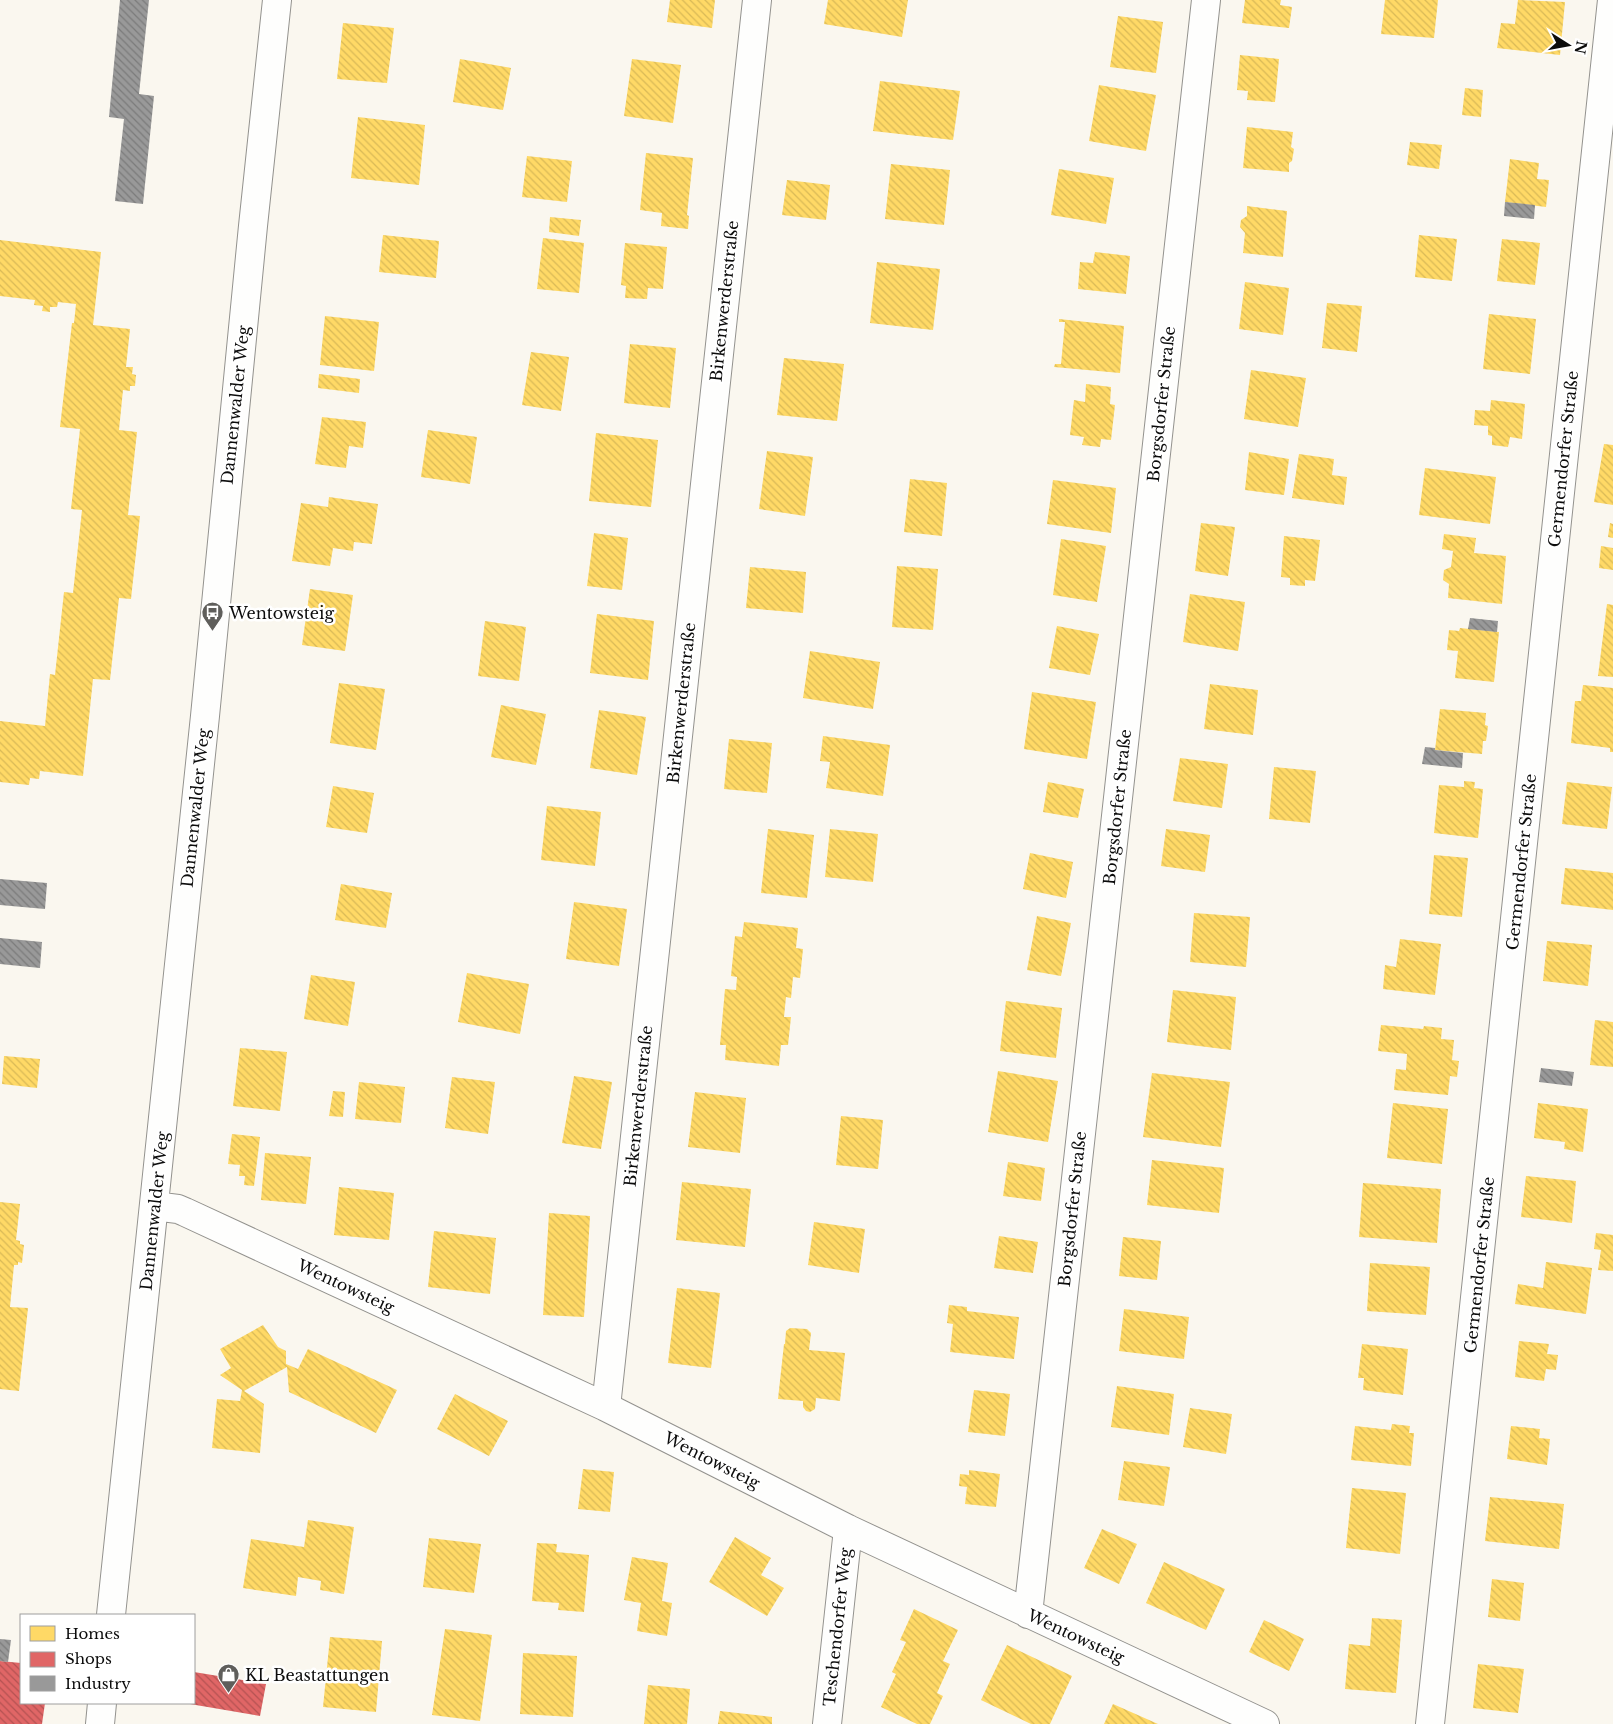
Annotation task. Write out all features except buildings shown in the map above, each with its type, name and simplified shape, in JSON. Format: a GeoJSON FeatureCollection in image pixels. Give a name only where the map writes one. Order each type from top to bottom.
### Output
{"type":"FeatureCollection","features":[{"type":"Feature","properties":{"kind":"street","name":"Dannenwalder Weg"},"geometry":{"type":"LineString","coordinates":[[111,1614],[277,0]]}},
{"type":"Feature","properties":{"kind":"street","name":"Birkenwerderstraße"},"geometry":{"type":"LineString","coordinates":[[606,1406],[757,0]]}},
{"type":"Feature","properties":{"kind":"street","name":"Borgsdorfer Straße"},"geometry":{"type":"LineString","coordinates":[[1028,1614],[1206,0]]}},
{"type":"Feature","properties":{"kind":"street","name":"Germendorfer Straße"},"geometry":{"type":"LineString","coordinates":[[1430,1724],[1612,0]]}},
{"type":"Feature","properties":{"kind":"street","name":"Wentowsteig"},"geometry":{"type":"LineString","coordinates":[[154,1206],[178,1209],[185,1212],[606,1406],[848,1529],[1265,1724]]}},
{"type":"Feature","properties":{"kind":"street","name":"Teschendorfer Weg"},"geometry":{"type":"LineString","coordinates":[[827,1724],[848,1529]]}},
{"type":"Feature","properties":{"kind":"street"},"geometry":{"type":"LineString","coordinates":[[100,1724],[102,1704]]}},
{"type":"Feature","properties":{"kind":"place","name":"Wentowsteig"},"geometry":{"type":"Point","coordinates":[213,632]}},
{"type":"Feature","properties":{"kind":"place","name":"KL Beastattungen"},"geometry":{"type":"Point","coordinates":[229,1694]}}]}
